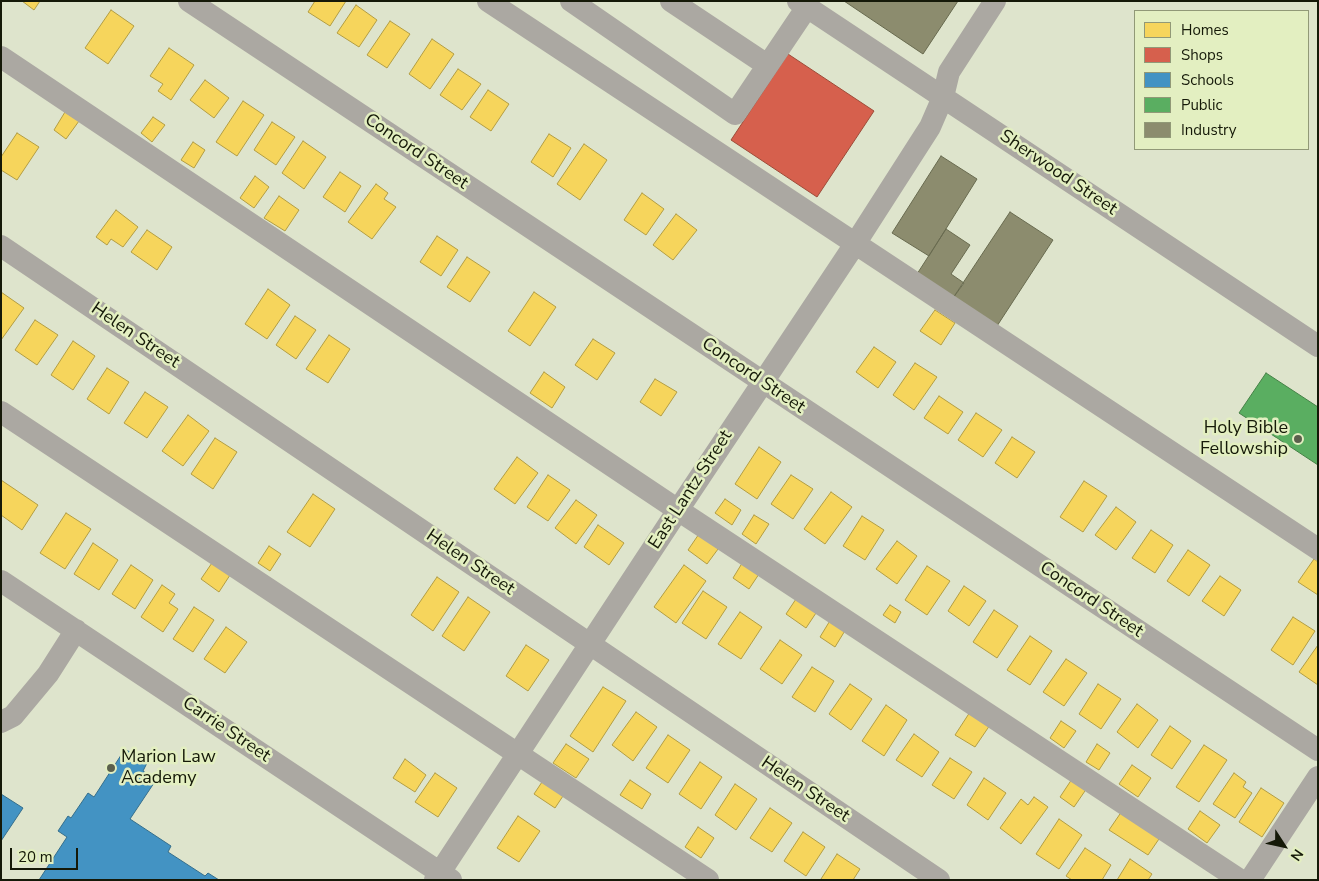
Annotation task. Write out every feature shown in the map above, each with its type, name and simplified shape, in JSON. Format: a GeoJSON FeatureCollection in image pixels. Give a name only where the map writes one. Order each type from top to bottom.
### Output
{"type":"FeatureCollection","features":[{"type":"Feature","properties":{"kind":"street","name":"Concord Street"},"geometry":{"type":"LineString","coordinates":[[189,1],[1318,750]]}},
{"type":"Feature","properties":{"kind":"street"},"geometry":{"type":"LineString","coordinates":[[488,1],[1318,549]]}},
{"type":"Feature","properties":{"kind":"street"},"geometry":{"type":"LineString","coordinates":[[571,1],[735,114],[768,65],[803,4]]}},
{"type":"Feature","properties":{"kind":"street"},"geometry":{"type":"LineString","coordinates":[[671,1],[768,65]]}},
{"type":"Feature","properties":{"kind":"street","name":"East Lantz Street"},"geometry":{"type":"LineString","coordinates":[[442,877],[517,754],[855,244],[930,127],[943,97],[948,72],[995,1]]}},
{"type":"Feature","properties":{"kind":"street","name":"Sherwood Street"},"geometry":{"type":"LineString","coordinates":[[803,4],[1318,346]]}},
{"type":"Feature","properties":{"kind":"street"},"geometry":{"type":"LineString","coordinates":[[1,57],[678,510],[1240,880]]}},
{"type":"Feature","properties":{"kind":"street","name":"Helen Street"},"geometry":{"type":"LineString","coordinates":[[1,246],[939,880]]}},
{"type":"Feature","properties":{"kind":"street"},"geometry":{"type":"LineString","coordinates":[[1,412],[708,880]]}},
{"type":"Feature","properties":{"kind":"street","name":"Carrie Street"},"geometry":{"type":"LineString","coordinates":[[4,589],[76,630],[442,877]]}},
{"type":"Feature","properties":{"kind":"street"},"geometry":{"type":"LineString","coordinates":[[1,722],[13,716],[48,674],[76,630]]}},
{"type":"Feature","properties":{"kind":"street"},"geometry":{"type":"LineString","coordinates":[[1250,880],[1318,777]]}},
{"type":"Feature","properties":{"kind":"building: Homes"},"geometry":{"type":"Polygon","coordinates":[[[22,1],[40,1],[34,10],[22,1]]]}},
{"type":"Feature","properties":{"kind":"building: Homes"},"geometry":{"type":"Polygon","coordinates":[[[315,1],[346,1],[330,26],[308,12],[315,1]]]}},
{"type":"Feature","properties":{"kind":"building: Homes"},"geometry":{"type":"Polygon","coordinates":[[[356,5],[377,20],[359,47],[337,33],[356,5]]]}},
{"type":"Feature","properties":{"kind":"building: Homes"},"geometry":{"type":"Polygon","coordinates":[[[111,10],[134,26],[108,64],[85,48],[111,10]]]}},
{"type":"Feature","properties":{"kind":"building: Homes"},"geometry":{"type":"Polygon","coordinates":[[[390,21],[410,34],[387,68],[367,55],[390,21]]]}},
{"type":"Feature","properties":{"kind":"building: Homes"},"geometry":{"type":"Polygon","coordinates":[[[432,39],[454,54],[430,89],[409,74],[432,39]]]}},
{"type":"Feature","properties":{"kind":"building: Homes"},"geometry":{"type":"Polygon","coordinates":[[[169,48],[194,65],[171,100],[158,91],[163,84],[150,76],[169,48]]]}},
{"type":"Feature","properties":{"kind":"building: Homes"},"geometry":{"type":"Polygon","coordinates":[[[458,69],[481,84],[462,110],[440,95],[458,69]]]}},
{"type":"Feature","properties":{"kind":"building: Homes"},"geometry":{"type":"Polygon","coordinates":[[[205,80],[229,98],[214,118],[190,100],[205,80]]]}},
{"type":"Feature","properties":{"kind":"building: Homes"},"geometry":{"type":"Polygon","coordinates":[[[488,90],[509,104],[491,131],[470,117],[488,90]]]}},
{"type":"Feature","properties":{"kind":"building: Homes"},"geometry":{"type":"Polygon","coordinates":[[[243,101],[264,115],[237,156],[216,142],[243,101]]]}},
{"type":"Feature","properties":{"kind":"building: Homes"},"geometry":{"type":"Polygon","coordinates":[[[65,112],[79,121],[66,139],[54,130],[65,112]]]}},
{"type":"Feature","properties":{"kind":"building: Homes"},"geometry":{"type":"Polygon","coordinates":[[[153,117],[165,125],[152,142],[141,133],[153,117]]]}},
{"type":"Feature","properties":{"kind":"building: Homes"},"geometry":{"type":"Polygon","coordinates":[[[272,122],[295,137],[276,165],[254,150],[272,122]]]}},
{"type":"Feature","properties":{"kind":"building: Homes"},"geometry":{"type":"Polygon","coordinates":[[[17,133],[39,147],[17,180],[1,170],[1,157],[17,133]]]}},
{"type":"Feature","properties":{"kind":"building: Homes"},"geometry":{"type":"Polygon","coordinates":[[[549,134],[571,148],[553,177],[531,162],[549,134]]]}},
{"type":"Feature","properties":{"kind":"building: Homes"},"geometry":{"type":"Polygon","coordinates":[[[303,141],[326,157],[304,189],[282,173],[303,141]]]}},
{"type":"Feature","properties":{"kind":"building: Homes"},"geometry":{"type":"Polygon","coordinates":[[[193,142],[205,150],[194,168],[181,160],[193,142]]]}},
{"type":"Feature","properties":{"kind":"building: Homes"},"geometry":{"type":"Polygon","coordinates":[[[584,144],[607,160],[580,200],[557,184],[584,144]]]}},
{"type":"Feature","properties":{"kind":"building: Homes"},"geometry":{"type":"Polygon","coordinates":[[[340,172],[361,186],[345,212],[323,197],[340,172]]]}},
{"type":"Feature","properties":{"kind":"building: Homes"},"geometry":{"type":"Polygon","coordinates":[[[255,176],[269,187],[254,208],[240,198],[255,176]]]}},
{"type":"Feature","properties":{"kind":"building: Homes"},"geometry":{"type":"Polygon","coordinates":[[[376,184],[388,193],[384,199],[396,207],[372,239],[348,222],[376,184]]]}},
{"type":"Feature","properties":{"kind":"building: Homes"},"geometry":{"type":"Polygon","coordinates":[[[642,193],[664,209],[646,235],[624,220],[642,193]]]}},
{"type":"Feature","properties":{"kind":"building: Homes"},"geometry":{"type":"Polygon","coordinates":[[[279,196],[299,210],[285,231],[264,218],[279,196]]]}},
{"type":"Feature","properties":{"kind":"building: Homes"},"geometry":{"type":"Polygon","coordinates":[[[116,210],[138,227],[123,247],[111,239],[107,245],[96,237],[116,210]]]}},
{"type":"Feature","properties":{"kind":"building: Homes"},"geometry":{"type":"Polygon","coordinates":[[[676,214],[697,230],[673,260],[653,245],[676,214]]]}},
{"type":"Feature","properties":{"kind":"building: Homes"},"geometry":{"type":"Polygon","coordinates":[[[147,230],[172,247],[157,270],[131,252],[147,230]]]}},
{"type":"Feature","properties":{"kind":"building: Homes"},"geometry":{"type":"Polygon","coordinates":[[[437,236],[458,250],[441,276],[420,262],[437,236]]]}},
{"type":"Feature","properties":{"kind":"building: Homes"},"geometry":{"type":"Polygon","coordinates":[[[467,257],[490,272],[470,302],[447,287],[467,257]]]}},
{"type":"Feature","properties":{"kind":"building: Homes"},"geometry":{"type":"Polygon","coordinates":[[[268,289],[290,305],[267,339],[245,324],[268,289]]]}},
{"type":"Feature","properties":{"kind":"building: Homes"},"geometry":{"type":"Polygon","coordinates":[[[1,292],[24,308],[1,340],[1,292]]]}},
{"type":"Feature","properties":{"kind":"building: Homes"},"geometry":{"type":"Polygon","coordinates":[[[534,292],[556,307],[530,346],[508,331],[534,292]]]}},
{"type":"Feature","properties":{"kind":"building: Homes"},"geometry":{"type":"Polygon","coordinates":[[[935,310],[955,323],[941,345],[920,331],[935,310]]]}},
{"type":"Feature","properties":{"kind":"building: Homes"},"geometry":{"type":"Polygon","coordinates":[[[295,316],[316,330],[296,359],[276,345],[295,316]]]}},
{"type":"Feature","properties":{"kind":"building: Homes"},"geometry":{"type":"Polygon","coordinates":[[[35,320],[58,335],[37,365],[15,350],[35,320]]]}},
{"type":"Feature","properties":{"kind":"building: Homes"},"geometry":{"type":"Polygon","coordinates":[[[329,335],[350,349],[328,383],[306,369],[329,335]]]}},
{"type":"Feature","properties":{"kind":"building: Homes"},"geometry":{"type":"Polygon","coordinates":[[[593,339],[615,353],[597,380],[575,365],[593,339]]]}},
{"type":"Feature","properties":{"kind":"building: Homes"},"geometry":{"type":"Polygon","coordinates":[[[73,341],[95,356],[73,390],[51,375],[73,341]]]}},
{"type":"Feature","properties":{"kind":"building: Homes"},"geometry":{"type":"Polygon","coordinates":[[[874,347],[896,362],[878,388],[856,372],[874,347]]]}},
{"type":"Feature","properties":{"kind":"building: Homes"},"geometry":{"type":"Polygon","coordinates":[[[915,363],[937,377],[914,410],[893,395],[915,363]]]}},
{"type":"Feature","properties":{"kind":"building: Homes"},"geometry":{"type":"Polygon","coordinates":[[[107,368],[129,382],[109,414],[87,399],[107,368]]]}},
{"type":"Feature","properties":{"kind":"building: Homes"},"geometry":{"type":"Polygon","coordinates":[[[544,372],[565,387],[552,408],[530,393],[544,372]]]}},
{"type":"Feature","properties":{"kind":"building: Homes"},"geometry":{"type":"Polygon","coordinates":[[[655,379],[677,392],[661,416],[640,402],[655,379]]]}},
{"type":"Feature","properties":{"kind":"building: Homes"},"geometry":{"type":"Polygon","coordinates":[[[145,392],[168,407],[147,438],[124,423],[145,392]]]}},
{"type":"Feature","properties":{"kind":"building: Homes"},"geometry":{"type":"Polygon","coordinates":[[[939,396],[963,412],[948,434],[924,418],[939,396]]]}},
{"type":"Feature","properties":{"kind":"building: Homes"},"geometry":{"type":"Polygon","coordinates":[[[976,413],[1002,430],[983,457],[958,440],[976,413]]]}},
{"type":"Feature","properties":{"kind":"building: Homes"},"geometry":{"type":"Polygon","coordinates":[[[188,415],[209,431],[183,466],[162,451],[188,415]]]}},
{"type":"Feature","properties":{"kind":"building: Homes"},"geometry":{"type":"Polygon","coordinates":[[[1012,437],[1035,452],[1017,478],[995,463],[1012,437]]]}},
{"type":"Feature","properties":{"kind":"building: Homes"},"geometry":{"type":"Polygon","coordinates":[[[215,438],[237,452],[213,489],[191,474],[215,438]]]}},
{"type":"Feature","properties":{"kind":"building: Homes"},"geometry":{"type":"Polygon","coordinates":[[[759,447],[781,462],[757,499],[735,484],[759,447]]]}},
{"type":"Feature","properties":{"kind":"building: Homes"},"geometry":{"type":"Polygon","coordinates":[[[517,457],[538,473],[515,504],[494,489],[517,457]]]}},
{"type":"Feature","properties":{"kind":"building: Homes"},"geometry":{"type":"Polygon","coordinates":[[[548,475],[570,490],[548,521],[527,507],[548,475]]]}},
{"type":"Feature","properties":{"kind":"building: Homes"},"geometry":{"type":"Polygon","coordinates":[[[791,475],[813,489],[793,519],[771,504],[791,475]]]}},
{"type":"Feature","properties":{"kind":"building: Homes"},"geometry":{"type":"Polygon","coordinates":[[[1,480],[38,505],[22,530],[1,515],[1,480]]]}},
{"type":"Feature","properties":{"kind":"building: Homes"},"geometry":{"type":"Polygon","coordinates":[[[1084,481],[1107,496],[1083,532],[1060,517],[1084,481]]]}},
{"type":"Feature","properties":{"kind":"building: Homes"},"geometry":{"type":"Polygon","coordinates":[[[831,492],[852,507],[825,544],[804,529],[831,492]]]}},
{"type":"Feature","properties":{"kind":"building: Homes"},"geometry":{"type":"Polygon","coordinates":[[[313,494],[335,509],[310,547],[287,532],[313,494]]]}},
{"type":"Feature","properties":{"kind":"building: Homes"},"geometry":{"type":"Polygon","coordinates":[[[725,499],[741,510],[732,525],[715,513],[725,499]]]}},
{"type":"Feature","properties":{"kind":"building: Homes"},"geometry":{"type":"Polygon","coordinates":[[[576,500],[597,515],[576,544],[555,528],[576,500]]]}},
{"type":"Feature","properties":{"kind":"building: Homes"},"geometry":{"type":"Polygon","coordinates":[[[1116,507],[1136,522],[1116,550],[1095,535],[1116,507]]]}},
{"type":"Feature","properties":{"kind":"building: Homes"},"geometry":{"type":"Polygon","coordinates":[[[66,513],[91,529],[65,569],[40,553],[66,513]]]}},
{"type":"Feature","properties":{"kind":"building: Homes"},"geometry":{"type":"Polygon","coordinates":[[[754,515],[769,524],[756,544],[742,534],[754,515]]]}},
{"type":"Feature","properties":{"kind":"building: Homes"},"geometry":{"type":"Polygon","coordinates":[[[862,516],[884,530],[865,560],[843,546],[862,516]]]}},
{"type":"Feature","properties":{"kind":"building: Homes"},"geometry":{"type":"Polygon","coordinates":[[[598,525],[624,543],[609,565],[584,547],[598,525]]]}},
{"type":"Feature","properties":{"kind":"building: Homes"},"geometry":{"type":"Polygon","coordinates":[[[1151,530],[1173,545],[1155,573],[1132,558],[1151,530]]]}},
{"type":"Feature","properties":{"kind":"building: Homes"},"geometry":{"type":"Polygon","coordinates":[[[701,531],[721,545],[707,564],[688,550],[701,531]]]}},
{"type":"Feature","properties":{"kind":"building: Homes"},"geometry":{"type":"Polygon","coordinates":[[[897,541],[917,556],[897,584],[876,569],[897,541]]]}},
{"type":"Feature","properties":{"kind":"building: Homes"},"geometry":{"type":"Polygon","coordinates":[[[93,543],[118,560],[99,590],[74,574],[93,543]]]}},
{"type":"Feature","properties":{"kind":"building: Homes"},"geometry":{"type":"Polygon","coordinates":[[[269,546],[281,554],[270,571],[258,563],[269,546]]]}},
{"type":"Feature","properties":{"kind":"building: Homes"},"geometry":{"type":"Polygon","coordinates":[[[1188,550],[1210,565],[1189,596],[1167,581],[1188,550]]]}},
{"type":"Feature","properties":{"kind":"building: Homes"},"geometry":{"type":"Polygon","coordinates":[[[1314,559],[1318,562],[1318,595],[1298,582],[1314,559]]]}},
{"type":"Feature","properties":{"kind":"building: Homes"},"geometry":{"type":"Polygon","coordinates":[[[214,560],[232,572],[219,592],[201,579],[214,560]]]}},
{"type":"Feature","properties":{"kind":"building: Homes"},"geometry":{"type":"Polygon","coordinates":[[[744,560],[761,571],[749,589],[733,578],[744,560]]]}},
{"type":"Feature","properties":{"kind":"building: Homes"},"geometry":{"type":"Polygon","coordinates":[[[131,565],[153,580],[135,609],[112,594],[131,565]]]}},
{"type":"Feature","properties":{"kind":"building: Homes"},"geometry":{"type":"Polygon","coordinates":[[[684,565],[706,581],[676,623],[654,607],[684,565]]]}},
{"type":"Feature","properties":{"kind":"building: Homes"},"geometry":{"type":"Polygon","coordinates":[[[927,566],[950,581],[927,615],[905,600],[927,566]]]}},
{"type":"Feature","properties":{"kind":"building: Homes"},"geometry":{"type":"Polygon","coordinates":[[[1220,576],[1241,590],[1224,616],[1202,601],[1220,576]]]}},
{"type":"Feature","properties":{"kind":"building: Homes"},"geometry":{"type":"Polygon","coordinates":[[[437,577],[459,592],[433,631],[411,615],[437,577]]]}},
{"type":"Feature","properties":{"kind":"building: Homes"},"geometry":{"type":"Polygon","coordinates":[[[162,585],[175,594],[169,603],[178,609],[163,632],[141,617],[162,585]]]}},
{"type":"Feature","properties":{"kind":"building: Homes"},"geometry":{"type":"Polygon","coordinates":[[[964,586],[986,601],[969,626],[948,611],[964,586]]]}},
{"type":"Feature","properties":{"kind":"building: Homes"},"geometry":{"type":"Polygon","coordinates":[[[703,591],[727,607],[706,639],[682,623],[703,591]]]}},
{"type":"Feature","properties":{"kind":"building: Homes"},"geometry":{"type":"Polygon","coordinates":[[[798,596],[818,610],[806,628],[786,614],[798,596]]]}},
{"type":"Feature","properties":{"kind":"building: Homes"},"geometry":{"type":"Polygon","coordinates":[[[468,597],[490,612],[464,651],[442,636],[468,597]]]}},
{"type":"Feature","properties":{"kind":"building: Homes"},"geometry":{"type":"Polygon","coordinates":[[[890,605],[901,612],[895,623],[883,615],[890,605]]]}},
{"type":"Feature","properties":{"kind":"building: Homes"},"geometry":{"type":"Polygon","coordinates":[[[194,607],[214,620],[193,652],[173,639],[194,607]]]}},
{"type":"Feature","properties":{"kind":"building: Homes"},"geometry":{"type":"Polygon","coordinates":[[[994,610],[1018,626],[997,658],[973,642],[994,610]]]}},
{"type":"Feature","properties":{"kind":"building: Homes"},"geometry":{"type":"Polygon","coordinates":[[[740,612],[762,627],[741,659],[718,644],[740,612]]]}},
{"type":"Feature","properties":{"kind":"building: Homes"},"geometry":{"type":"Polygon","coordinates":[[[1293,617],[1315,631],[1293,665],[1271,650],[1293,617]]]}},
{"type":"Feature","properties":{"kind":"building: Homes"},"geometry":{"type":"Polygon","coordinates":[[[831,619],[846,629],[835,647],[820,637],[831,619]]]}},
{"type":"Feature","properties":{"kind":"building: Homes"},"geometry":{"type":"Polygon","coordinates":[[[226,627],[247,642],[225,673],[204,659],[226,627]]]}},
{"type":"Feature","properties":{"kind":"building: Homes"},"geometry":{"type":"Polygon","coordinates":[[[1030,636],[1052,651],[1030,685],[1007,670],[1030,636]]]}},
{"type":"Feature","properties":{"kind":"building: Homes"},"geometry":{"type":"Polygon","coordinates":[[[780,640],[802,655],[782,684],[760,669],[780,640]]]}},
{"type":"Feature","properties":{"kind":"building: Homes"},"geometry":{"type":"Polygon","coordinates":[[[526,645],[549,660],[528,691],[506,676],[526,645]]]}},
{"type":"Feature","properties":{"kind":"building: Homes"},"geometry":{"type":"Polygon","coordinates":[[[1318,645],[1318,685],[1299,672],[1318,645]]]}},
{"type":"Feature","properties":{"kind":"building: Homes"},"geometry":{"type":"Polygon","coordinates":[[[1066,659],[1087,673],[1064,706],[1043,692],[1066,659]]]}},
{"type":"Feature","properties":{"kind":"building: Homes"},"geometry":{"type":"Polygon","coordinates":[[[812,667],[834,681],[815,712],[792,697],[812,667]]]}},
{"type":"Feature","properties":{"kind":"building: Homes"},"geometry":{"type":"Polygon","coordinates":[[[850,684],[872,699],[851,730],[829,714],[850,684]]]}},
{"type":"Feature","properties":{"kind":"building: Homes"},"geometry":{"type":"Polygon","coordinates":[[[1098,684],[1121,699],[1101,729],[1079,714],[1098,684]]]}},
{"type":"Feature","properties":{"kind":"building: Homes"},"geometry":{"type":"Polygon","coordinates":[[[603,687],[626,701],[593,752],[570,736],[603,687]]]}},
{"type":"Feature","properties":{"kind":"building: Homes"},"geometry":{"type":"Polygon","coordinates":[[[1137,704],[1158,720],[1138,748],[1117,732],[1137,704]]]}},
{"type":"Feature","properties":{"kind":"building: Homes"},"geometry":{"type":"Polygon","coordinates":[[[886,705],[907,720],[884,756],[862,741],[886,705]]]}},
{"type":"Feature","properties":{"kind":"building: Homes"},"geometry":{"type":"Polygon","coordinates":[[[636,712],[657,727],[633,761],[612,745],[636,712]]]}},
{"type":"Feature","properties":{"kind":"building: Homes"},"geometry":{"type":"Polygon","coordinates":[[[970,712],[990,725],[975,747],[955,735],[970,712]]]}},
{"type":"Feature","properties":{"kind":"building: Homes"},"geometry":{"type":"Polygon","coordinates":[[[1061,721],[1076,731],[1064,748],[1050,738],[1061,721]]]}},
{"type":"Feature","properties":{"kind":"building: Homes"},"geometry":{"type":"Polygon","coordinates":[[[1170,726],[1191,741],[1172,769],[1151,755],[1170,726]]]}},
{"type":"Feature","properties":{"kind":"building: Homes"},"geometry":{"type":"Polygon","coordinates":[[[914,734],[939,752],[922,777],[896,760],[914,734]]]}},
{"type":"Feature","properties":{"kind":"building: Homes"},"geometry":{"type":"Polygon","coordinates":[[[668,735],[690,750],[668,783],[646,768],[668,735]]]}},
{"type":"Feature","properties":{"kind":"building: Homes"},"geometry":{"type":"Polygon","coordinates":[[[566,744],[589,759],[576,778],[553,763],[566,744]]]}},
{"type":"Feature","properties":{"kind":"building: Homes"},"geometry":{"type":"Polygon","coordinates":[[[1097,744],[1110,753],[1099,770],[1086,762],[1097,744]]]}},
{"type":"Feature","properties":{"kind":"building: Homes"},"geometry":{"type":"Polygon","coordinates":[[[1204,745],[1227,760],[1199,802],[1176,787],[1204,745]]]}},
{"type":"Feature","properties":{"kind":"building: Homes"},"geometry":{"type":"Polygon","coordinates":[[[950,758],[972,772],[954,799],[932,785],[950,758]]]}},
{"type":"Feature","properties":{"kind":"building: Homes"},"geometry":{"type":"Polygon","coordinates":[[[405,759],[426,775],[415,792],[393,778],[405,759]]]}},
{"type":"Feature","properties":{"kind":"building: Homes"},"geometry":{"type":"Polygon","coordinates":[[[700,762],[722,777],[701,809],[679,794],[700,762]]]}},
{"type":"Feature","properties":{"kind":"building: Homes"},"geometry":{"type":"Polygon","coordinates":[[[1132,765],[1151,778],[1138,797],[1119,784],[1132,765]]]}},
{"type":"Feature","properties":{"kind":"building: Homes"},"geometry":{"type":"Polygon","coordinates":[[[435,773],[457,788],[438,817],[415,802],[435,773]]]}},
{"type":"Feature","properties":{"kind":"building: Homes"},"geometry":{"type":"Polygon","coordinates":[[[1234,773],[1246,782],[1243,787],[1252,793],[1235,818],[1213,804],[1234,773]]]}},
{"type":"Feature","properties":{"kind":"building: Homes"},"geometry":{"type":"Polygon","coordinates":[[[984,778],[1006,793],[988,820],[967,805],[984,778]]]}},
{"type":"Feature","properties":{"kind":"building: Homes"},"geometry":{"type":"Polygon","coordinates":[[[544,779],[565,793],[555,808],[534,794],[544,779]]]}},
{"type":"Feature","properties":{"kind":"building: Homes"},"geometry":{"type":"Polygon","coordinates":[[[1072,779],[1087,788],[1074,807],[1060,797],[1072,779]]]}},
{"type":"Feature","properties":{"kind":"building: Homes"},"geometry":{"type":"Polygon","coordinates":[[[630,780],[651,794],[642,809],[620,795],[630,780]]]}},
{"type":"Feature","properties":{"kind":"building: Homes"},"geometry":{"type":"Polygon","coordinates":[[[735,784],[757,799],[736,830],[715,815],[735,784]]]}},
{"type":"Feature","properties":{"kind":"building: Homes"},"geometry":{"type":"Polygon","coordinates":[[[1261,788],[1284,803],[1262,837],[1239,822],[1261,788]]]}},
{"type":"Feature","properties":{"kind":"building: Homes"},"geometry":{"type":"Polygon","coordinates":[[[1034,797],[1048,807],[1021,844],[1000,828],[1021,799],[1028,805],[1034,797]]]}},
{"type":"Feature","properties":{"kind":"building: Homes"},"geometry":{"type":"Polygon","coordinates":[[[770,808],[792,823],[772,852],[750,838],[770,808]]]}},
{"type":"Feature","properties":{"kind":"building: Homes"},"geometry":{"type":"Polygon","coordinates":[[[1122,811],[1161,836],[1148,855],[1109,830],[1122,811]]]}},
{"type":"Feature","properties":{"kind":"building: Homes"},"geometry":{"type":"Polygon","coordinates":[[[1200,811],[1220,825],[1207,843],[1188,829],[1200,811]]]}},
{"type":"Feature","properties":{"kind":"building: Homes"},"geometry":{"type":"Polygon","coordinates":[[[518,816],[540,831],[519,862],[497,848],[518,816]]]}},
{"type":"Feature","properties":{"kind":"building: Homes"},"geometry":{"type":"Polygon","coordinates":[[[1059,819],[1082,835],[1059,869],[1036,854],[1059,819]]]}},
{"type":"Feature","properties":{"kind":"building: Homes"},"geometry":{"type":"Polygon","coordinates":[[[698,827],[714,838],[701,858],[685,847],[698,827]]]}},
{"type":"Feature","properties":{"kind":"building: Homes"},"geometry":{"type":"Polygon","coordinates":[[[803,832],[825,847],[806,876],[784,861],[803,832]]]}},
{"type":"Feature","properties":{"kind":"building: Homes"},"geometry":{"type":"Polygon","coordinates":[[[1085,848],[1111,865],[1102,880],[1072,880],[1066,876],[1085,848]]]}},
{"type":"Feature","properties":{"kind":"building: Homes"},"geometry":{"type":"Polygon","coordinates":[[[837,854],[860,869],[853,880],[821,879],[837,854]]]}},
{"type":"Feature","properties":{"kind":"building: Homes"},"geometry":{"type":"Polygon","coordinates":[[[1130,859],[1152,874],[1148,880],[1117,880],[1130,859]]]}},
{"type":"Feature","properties":{"kind":"building: Shops"},"geometry":{"type":"Polygon","coordinates":[[[788,54],[874,111],[817,197],[731,140],[788,54]]]}},
{"type":"Feature","properties":{"kind":"building: Schools"},"geometry":{"type":"Polygon","coordinates":[[[125,749],[147,763],[143,771],[156,780],[130,819],[171,846],[168,852],[205,876],[208,873],[219,880],[39,880],[67,837],[58,831],[68,816],[71,818],[88,793],[94,797],[125,749]]]}},
{"type":"Feature","properties":{"kind":"building: Schools"},"geometry":{"type":"Polygon","coordinates":[[[1,794],[23,808],[1,841],[1,794]]]}},
{"type":"Feature","properties":{"kind":"building: Public","name":"Holy Bible Fellowship"},"geometry":{"type":"Polygon","coordinates":[[[1266,373],[1318,407],[1318,465],[1239,413],[1266,373]]]}},
{"type":"Feature","properties":{"kind":"building: Industry"},"geometry":{"type":"Polygon","coordinates":[[[844,1],[958,1],[923,54],[844,1]]]}},
{"type":"Feature","properties":{"kind":"building: Industry"},"geometry":{"type":"Polygon","coordinates":[[[941,156],[977,179],[929,256],[892,233],[941,156]]]}},
{"type":"Feature","properties":{"kind":"building: Industry"},"geometry":{"type":"Polygon","coordinates":[[[1010,212],[1053,240],[997,326],[953,298],[1010,212]]]}},
{"type":"Feature","properties":{"kind":"building: Industry"},"geometry":{"type":"Polygon","coordinates":[[[946,229],[970,245],[951,274],[964,283],[953,298],[917,274],[946,229]]]}},
{"type":"Feature","properties":{"kind":"place","name":"Holy Bible Fellowship"},"geometry":{"type":"Point","coordinates":[1298,439]}},
{"type":"Feature","properties":{"kind":"place","name":"Marion Law Academy"},"geometry":{"type":"Point","coordinates":[111,768]}}]}
